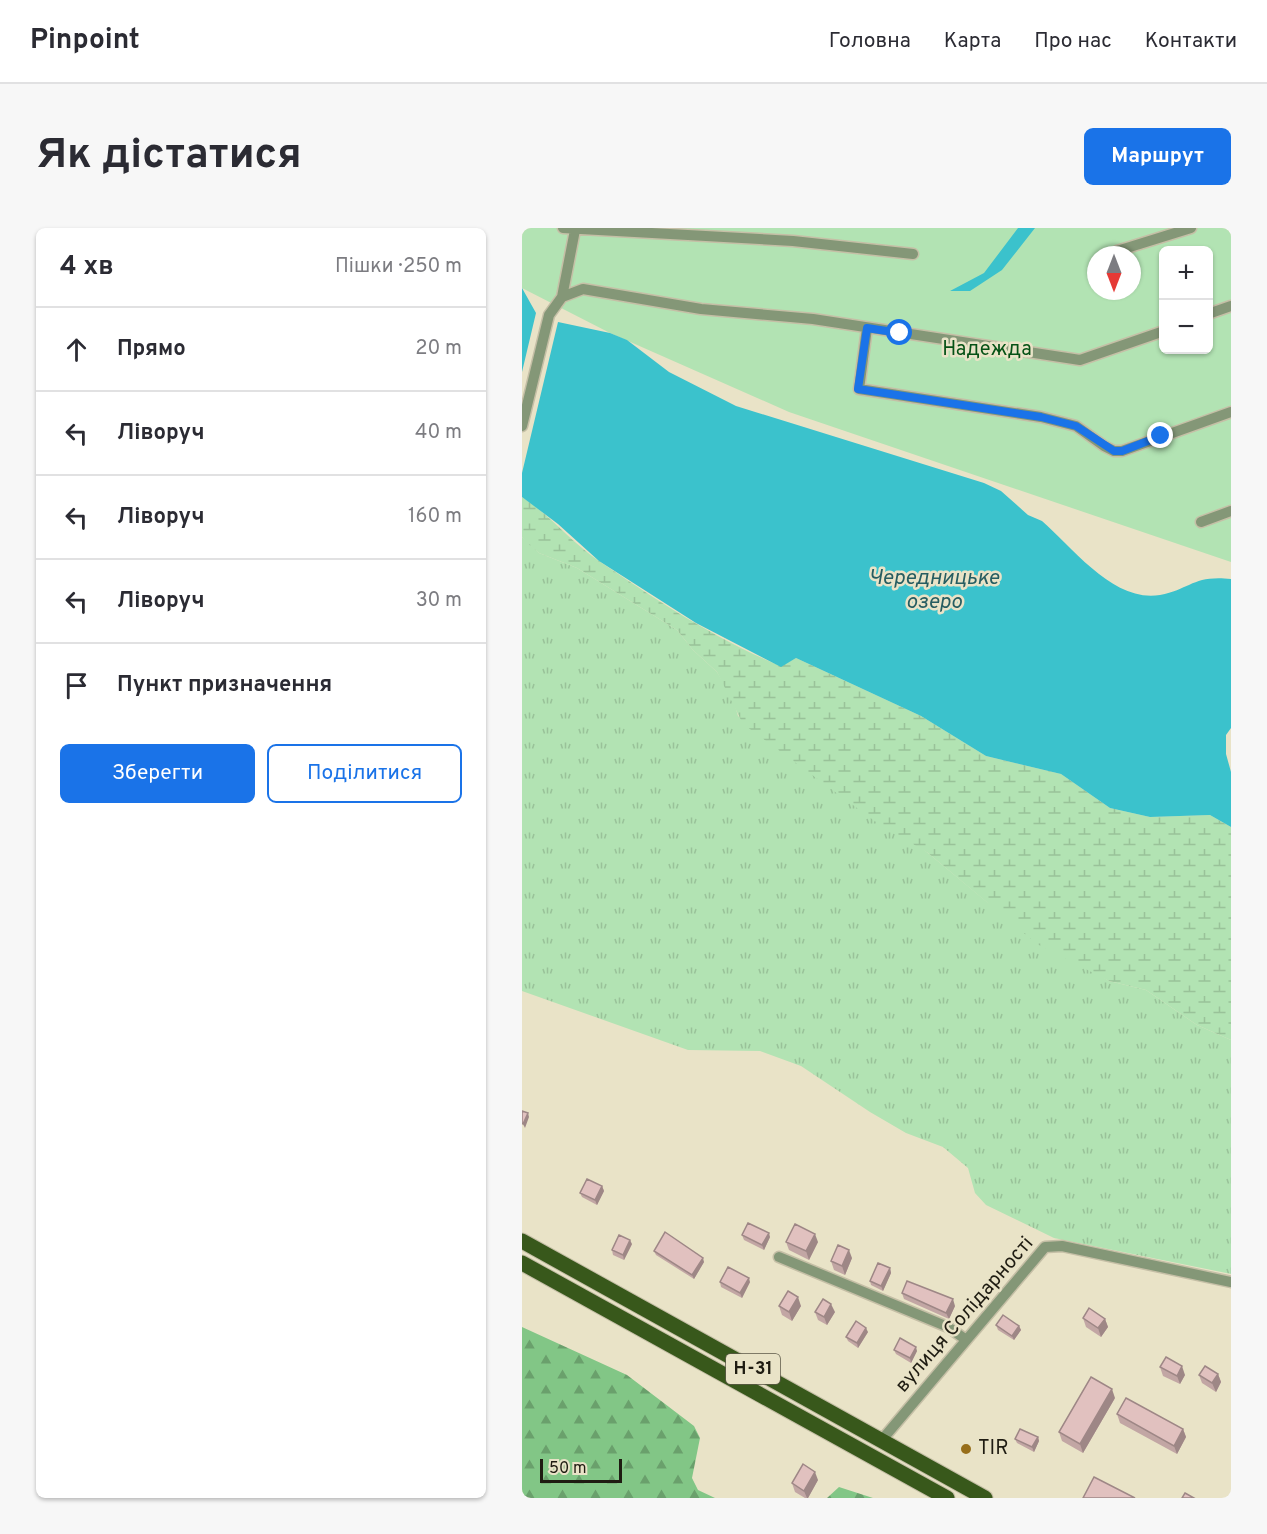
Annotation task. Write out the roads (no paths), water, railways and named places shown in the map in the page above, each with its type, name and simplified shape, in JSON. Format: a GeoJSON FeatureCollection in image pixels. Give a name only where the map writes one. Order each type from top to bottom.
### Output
{"type":"FeatureCollection","features":[{"type":"Feature","properties":{"kind":"main road","name":"Н-31"},"geometry":{"type":"LineString","coordinates":[[522,1241],[985,1498]]}},
{"type":"Feature","properties":{"kind":"main road","name":"Н-31"},"geometry":{"type":"LineString","coordinates":[[522,1263],[947,1498]]}},
{"type":"Feature","properties":{"kind":"street"},"geometry":{"type":"LineString","coordinates":[[563,228],[699,231],[913,254]]}},
{"type":"Feature","properties":{"kind":"street"},"geometry":{"type":"LineString","coordinates":[[1133,246],[1191,228]]}},
{"type":"Feature","properties":{"kind":"street"},"geometry":{"type":"LineString","coordinates":[[522,426],[549,315],[562,297],[574,230]]}},
{"type":"Feature","properties":{"kind":"street"},"geometry":{"type":"LineString","coordinates":[[562,297],[583,289],[701,309],[813,319],[1080,360],[1159,333]]}},
{"type":"Feature","properties":{"kind":"street"},"geometry":{"type":"LineString","coordinates":[[1213,313],[1231,306]]}},
{"type":"Feature","properties":{"kind":"street"},"geometry":{"type":"LineString","coordinates":[[867,328],[858,389],[1041,417],[1076,426],[1114,451],[1122,451],[1231,412]]}},
{"type":"Feature","properties":{"kind":"street"},"geometry":{"type":"LineString","coordinates":[[1201,522],[1231,511]]}},
{"type":"Feature","properties":{"kind":"street","name":"вулиця Солідарності"},"geometry":{"type":"LineString","coordinates":[[881,1441],[965,1339],[992,1313],[1026,1267],[1045,1247],[1053,1245],[1231,1282]]}},
{"type":"Feature","properties":{"kind":"street"},"geometry":{"type":"LineString","coordinates":[[779,1257],[948,1327],[965,1339]]}},
{"type":"Feature","properties":{"kind":"water"},"geometry":{"type":"Polygon","coordinates":[[[1018,228],[1035,228],[1002,270],[970,291],[950,291],[984,273],[1018,228]]]}},
{"type":"Feature","properties":{"kind":"water"},"geometry":{"type":"Polygon","coordinates":[[[522,288],[536,313],[522,372],[522,288]]]}},
{"type":"Feature","properties":{"kind":"water","name":"Чередницьке озеро"},"geometry":{"type":"Polygon","coordinates":[[[558,322],[610,333],[627,340],[669,372],[736,406],[984,483],[1001,491],[1028,515],[1042,521],[1095,571],[1127,591],[1143,595],[1160,595],[1208,579],[1231,579],[1231,728],[1226,735],[1226,754],[1231,772],[1231,827],[1210,815],[1150,817],[1110,808],[1061,774],[986,756],[921,716],[796,658],[781,667],[696,623],[599,561],[558,524],[522,497],[522,473],[558,322]]]}},
{"type":"Feature","properties":{"kind":"place","name":"TIR"},"geometry":{"type":"Point","coordinates":[966,1449]}},
{"type":"Feature","properties":{"kind":"park label","name":"Надежда"},"geometry":{"type":"Point","coordinates":[987,350]}}]}
